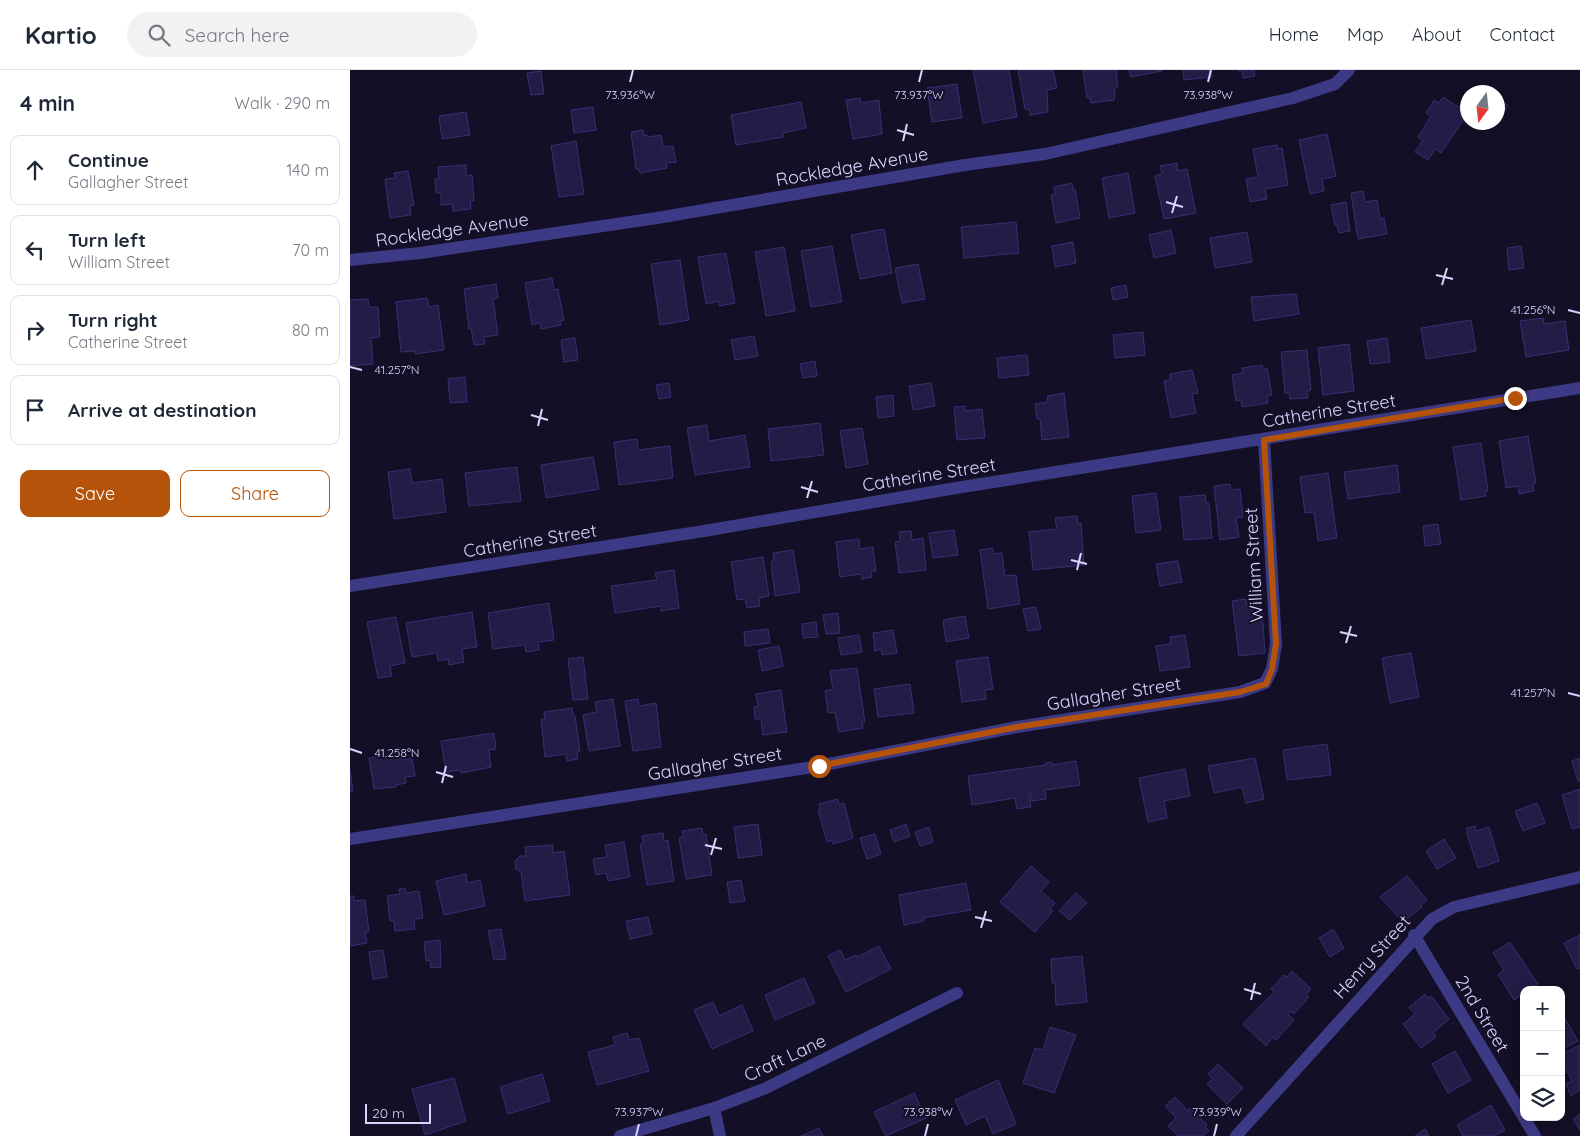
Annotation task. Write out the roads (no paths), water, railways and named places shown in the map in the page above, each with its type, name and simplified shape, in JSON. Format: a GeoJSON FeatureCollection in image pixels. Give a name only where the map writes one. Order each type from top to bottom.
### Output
{"type":"FeatureCollection","features":[{"type":"Feature","properties":{"kind":"street","name":"Rockledge Avenue"},"geometry":{"type":"LineString","coordinates":[[350,260],[420,253],[657,218],[965,165],[1045,154],[1293,98],[1336,84],[1349,70]]}},
{"type":"Feature","properties":{"kind":"street","name":"Catherine Street"},"geometry":{"type":"LineString","coordinates":[[350,586],[1580,388]]}},
{"type":"Feature","properties":{"kind":"street","name":"William Street"},"geometry":{"type":"LineString","coordinates":[[1262,685],[1266,684],[1272,669],[1276,644],[1264,440]]}},
{"type":"Feature","properties":{"kind":"street","name":"Gallagher Street"},"geometry":{"type":"LineString","coordinates":[[350,839],[819,766],[1017,727],[1240,692],[1262,685]]}},
{"type":"Feature","properties":{"kind":"street","name":"Henry Street"},"geometry":{"type":"LineString","coordinates":[[1236,1136],[1414,935],[1432,919],[1454,907],[1580,877]]}},
{"type":"Feature","properties":{"kind":"street","name":"2nd Street"},"geometry":{"type":"LineString","coordinates":[[1414,935],[1535,1136]]}},
{"type":"Feature","properties":{"kind":"street","name":"Craft Lane"},"geometry":{"type":"LineString","coordinates":[[620,1136],[714,1108],[766,1088],[957,993]]}},
{"type":"Feature","properties":{"kind":"street"},"geometry":{"type":"LineString","coordinates":[[714,1108],[720,1136]]}}]}
